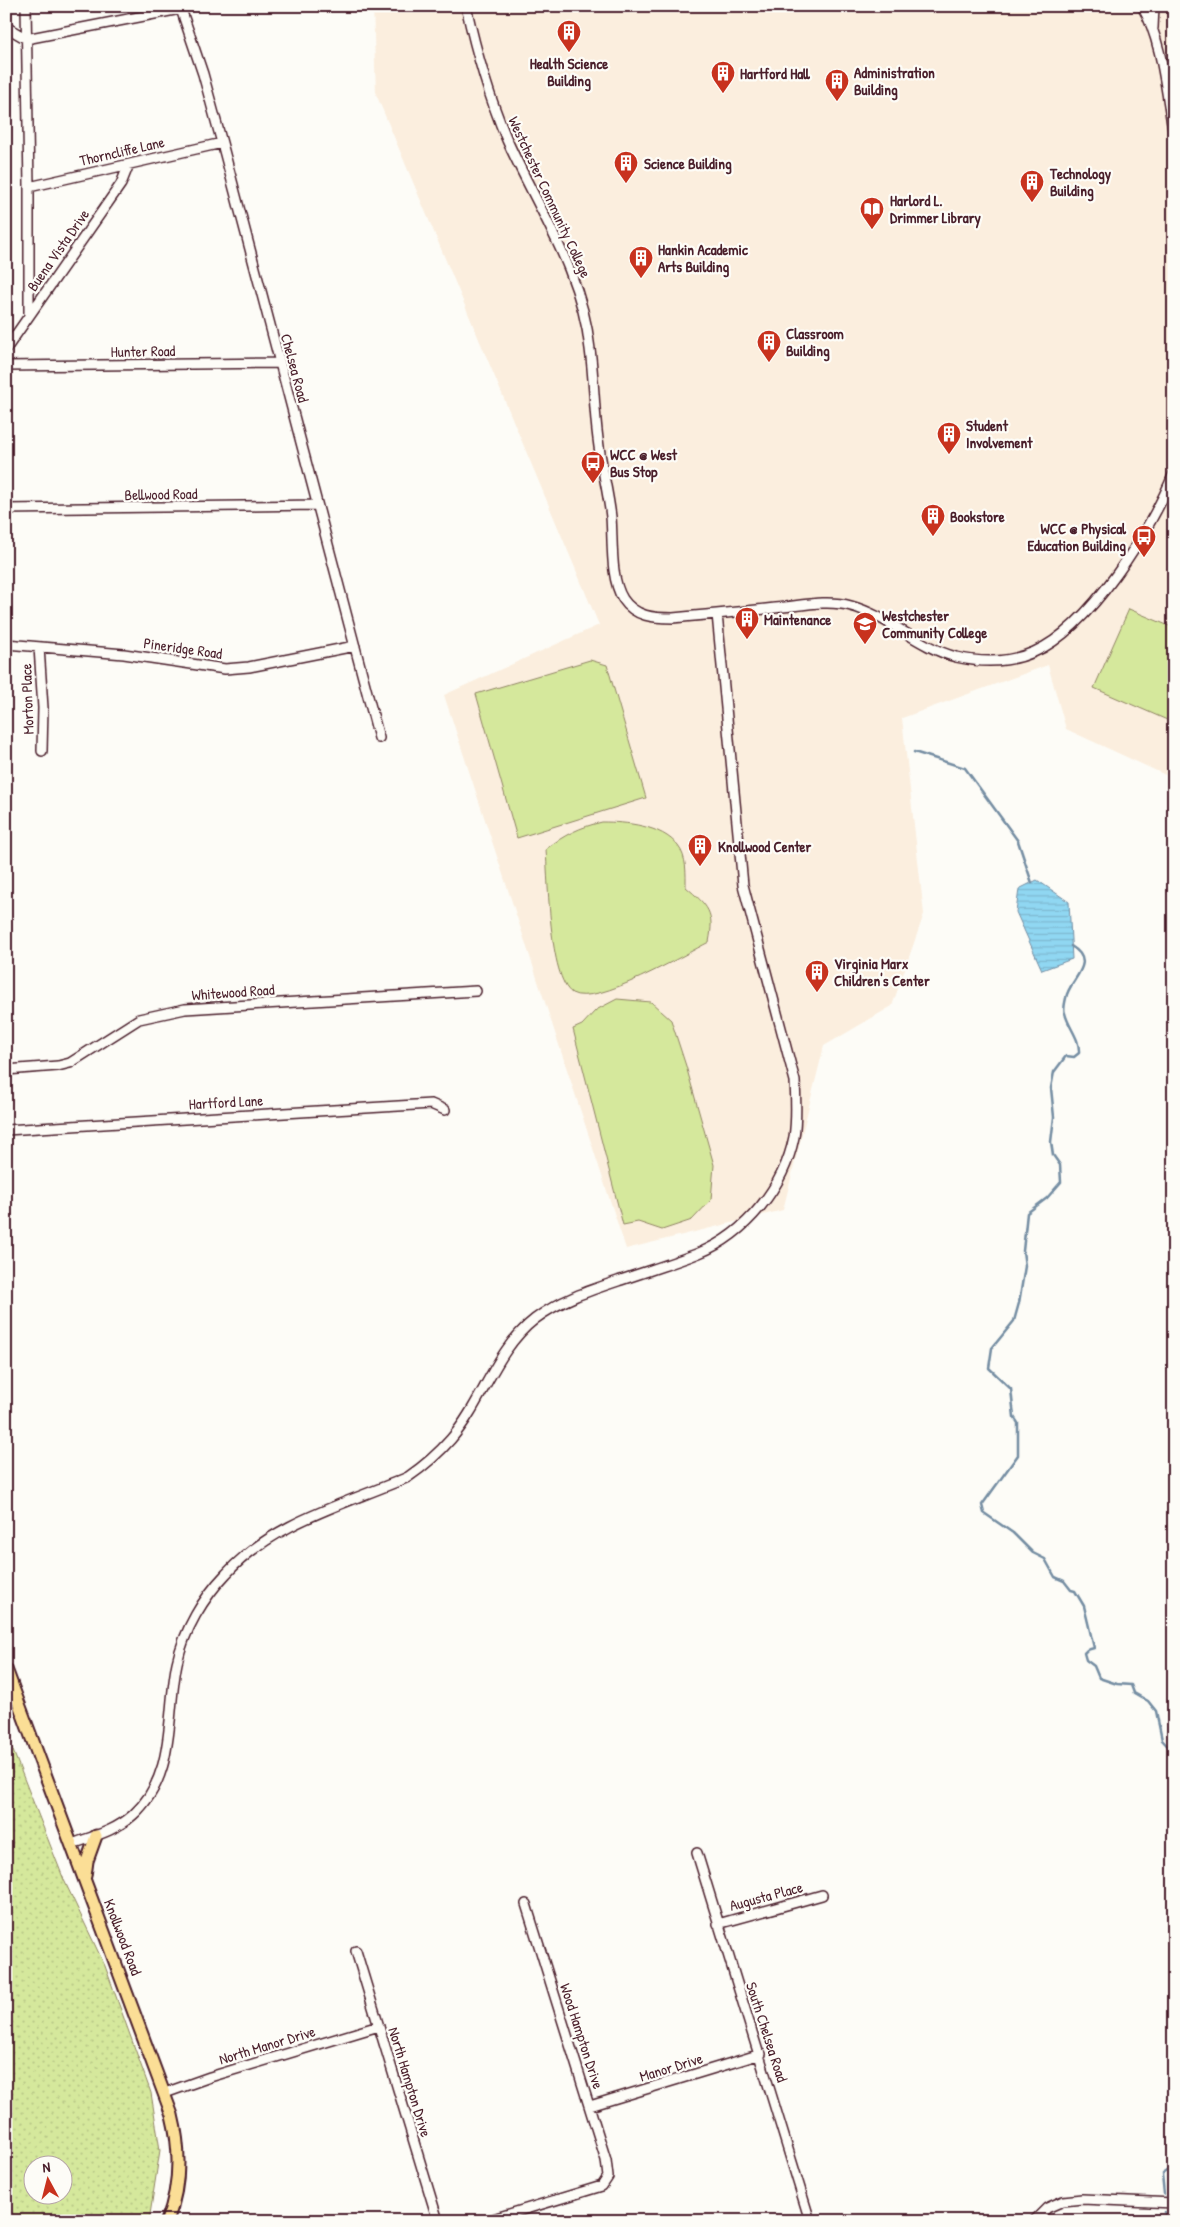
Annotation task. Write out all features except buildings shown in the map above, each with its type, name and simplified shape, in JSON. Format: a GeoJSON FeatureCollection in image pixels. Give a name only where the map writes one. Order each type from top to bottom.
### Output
{"type":"FeatureCollection","features":[{"type":"Feature","properties":{"kind":"main road","name":"Knollwood Road"},"geometry":{"type":"LineString","coordinates":[[6,1669],[165,2093],[176,2133],[179,2156],[177,2186],[167,2221]]}},
{"type":"Feature","properties":{"kind":"main road"},"geometry":{"type":"LineString","coordinates":[[84,1878],[87,1861],[96,1836]]}},
{"type":"Feature","properties":{"kind":"street"},"geometry":{"type":"LineString","coordinates":[[26,6],[29,315]]}},
{"type":"Feature","properties":{"kind":"street","name":"Westchester Community College"},"geometry":{"type":"LineString","coordinates":[[468,6],[480,65],[494,108],[569,267],[586,314],[592,359],[598,438],[610,509],[616,580],[618,590],[624,600],[643,615],[655,618],[673,618],[821,603],[850,605],[928,646],[953,656],[975,661],[1014,659],[1050,643],[1064,634],[1082,615],[1121,568],[1135,547],[1161,501],[1174,472]]}},
{"type":"Feature","properties":{"kind":"street"},"geometry":{"type":"LineString","coordinates":[[1142,6],[1153,28]]}},
{"type":"Feature","properties":{"kind":"street"},"geometry":{"type":"LineString","coordinates":[[1154,6],[1153,28],[1174,135]]}},
{"type":"Feature","properties":{"kind":"street"},"geometry":{"type":"LineString","coordinates":[[6,27],[26,38],[42,37],[180,7]]}},
{"type":"Feature","properties":{"kind":"street","name":"Chelsea Road"},"geometry":{"type":"LineString","coordinates":[[180,7],[203,74],[222,143],[379,738]]}},
{"type":"Feature","properties":{"kind":"street","name":"Thorncliffe Lane"},"geometry":{"type":"LineString","coordinates":[[29,187],[222,143]]}},
{"type":"Feature","properties":{"kind":"street","name":"Buena Vista Drive"},"geometry":{"type":"LineString","coordinates":[[6,349],[122,184],[129,164]]}},
{"type":"Feature","properties":{"kind":"street","name":"Hunter Road"},"geometry":{"type":"LineString","coordinates":[[6,366],[280,363]]}},
{"type":"Feature","properties":{"kind":"street","name":"Bellwood Road"},"geometry":{"type":"LineString","coordinates":[[6,509],[317,504]]}},
{"type":"Feature","properties":{"kind":"street"},"geometry":{"type":"LineString","coordinates":[[72,1844],[115,1828],[132,1816],[147,1801],[159,1780],[167,1755],[173,1687],[185,1638],[195,1616],[226,1573],[252,1550],[278,1532],[408,1477],[423,1467],[452,1439],[502,1357],[534,1320],[554,1306],[575,1297],[700,1252],[726,1239],[744,1225],[766,1200],[779,1179],[794,1137],[796,1110],[794,1081],[743,885],[717,614]]}},
{"type":"Feature","properties":{"kind":"street","name":"Pineridge Road"},"geometry":{"type":"LineString","coordinates":[[6,644],[124,654],[225,669],[249,667],[355,646]]}},
{"type":"Feature","properties":{"kind":"street","name":"Morton Place"},"geometry":{"type":"LineString","coordinates":[[39,647],[43,708],[42,751]]}},
{"type":"Feature","properties":{"kind":"street","name":"Whitewood Road"},"geometry":{"type":"LineString","coordinates":[[6,1070],[58,1066],[70,1063],[139,1019],[185,1008],[476,991]]}},
{"type":"Feature","properties":{"kind":"street","name":"Hartford Lane"},"geometry":{"type":"LineString","coordinates":[[6,1130],[432,1104],[445,1110]]}},
{"type":"Feature","properties":{"kind":"street","name":"South Chelsea Road"},"geometry":{"type":"LineString","coordinates":[[697,1853],[718,1924],[761,2054],[810,2221]]}},
{"type":"Feature","properties":{"kind":"street","name":"Augusta Place"},"geometry":{"type":"LineString","coordinates":[[718,1924],[822,1895]]}},
{"type":"Feature","properties":{"kind":"street","name":"Wood Hampton Drive"},"geometry":{"type":"LineString","coordinates":[[486,2221],[602,2186],[608,2177],[606,2160],[590,2106],[526,1904]]}},
{"type":"Feature","properties":{"kind":"street","name":"North Hampton Drive"},"geometry":{"type":"LineString","coordinates":[[356,1950],[438,2221]]}},
{"type":"Feature","properties":{"kind":"street","name":"North Manor Drive"},"geometry":{"type":"LineString","coordinates":[[165,2093],[220,2074],[379,2026]]}},
{"type":"Feature","properties":{"kind":"street","name":"Manor Drive"},"geometry":{"type":"LineString","coordinates":[[590,2106],[761,2054]]}},
{"type":"Feature","properties":{"kind":"street"},"geometry":{"type":"LineString","coordinates":[[1034,2221],[1047,2208],[1063,2201],[1082,2199],[1174,2203]]}},
{"type":"Feature","properties":{"kind":"shaded area","name":"Westchester Community College"},"geometry":{"type":"Polygon","coordinates":[[[373,6],[1174,6],[1174,779],[1066,729],[1048,665],[902,718],[924,914],[892,1006],[824,1046],[783,1210],[626,1249],[444,695],[599,625],[376,94],[373,6]]]}},
{"type":"Feature","properties":{"kind":"green space"},"geometry":{"type":"Polygon","coordinates":[[[1129,609],[1174,628],[1174,723],[1094,688],[1129,609]]]}},
{"type":"Feature","properties":{"kind":"green space"},"geometry":{"type":"Polygon","coordinates":[[[590,660],[607,665],[646,798],[517,838],[476,694],[590,660]]]}},
{"type":"Feature","properties":{"kind":"green space"},"geometry":{"type":"Polygon","coordinates":[[[602,822],[632,824],[653,829],[663,833],[678,846],[683,855],[686,887],[700,899],[708,910],[711,932],[709,942],[661,967],[620,986],[600,993],[584,995],[572,993],[564,984],[559,968],[551,926],[546,849],[572,832],[602,822]]]}},
{"type":"Feature","properties":{"kind":"green space"},"geometry":{"type":"Polygon","coordinates":[[[617,999],[651,1002],[671,1020],[714,1165],[711,1200],[692,1220],[662,1230],[638,1222],[623,1225],[573,1029],[582,1025],[596,1010],[617,999]]]}},
{"type":"Feature","properties":{"kind":"green space"},"geometry":{"type":"Polygon","coordinates":[[[6,1733],[64,1880],[105,1966],[151,2093],[160,2150],[149,2221],[6,2221],[6,1733]]]}},
{"type":"Feature","properties":{"kind":"water"},"geometry":{"type":"Polygon","coordinates":[[[1037,880],[1069,902],[1072,959],[1042,970],[1016,912],[1019,889],[1037,880]]]}},
{"type":"Feature","properties":{"kind":"waterway"},"geometry":{"type":"LineString","coordinates":[[914,752],[965,768],[1018,841],[1032,883]]}},
{"type":"Feature","properties":{"kind":"waterway"},"geometry":{"type":"LineString","coordinates":[[1071,946],[1079,952],[1083,965],[1068,991],[1064,1010],[1078,1042],[1079,1053],[1074,1057],[1066,1056],[1054,1072],[1051,1088],[1054,1117],[1051,1142],[1053,1155],[1060,1165],[1061,1182],[1047,1198],[1027,1213],[1023,1251],[1025,1266],[1019,1303],[1014,1321],[992,1348],[989,1368],[1011,1389],[1014,1417],[1018,1423],[1018,1455],[982,1505],[984,1513],[1013,1533],[1033,1553],[1045,1559],[1055,1577],[1064,1581],[1071,1590],[1075,1591],[1084,1606],[1094,1648],[1084,1653],[1086,1660],[1094,1666],[1099,1678],[1117,1684],[1131,1685],[1134,1693],[1148,1701],[1156,1711],[1162,1740],[1174,1753]]}},
{"type":"Feature","properties":{"kind":"waterway"},"geometry":{"type":"LineString","coordinates":[[1164,2194],[1162,2174],[1174,2166]]}},
{"type":"Feature","properties":{"kind":"waterway"},"geometry":{"type":"LineString","coordinates":[[1165,2212],[1165,2221]]}},
{"type":"Feature","properties":{"kind":"place","name":"Health Science Building"},"geometry":{"type":"Point","coordinates":[569,53]}},
{"type":"Feature","properties":{"kind":"place","name":"Hartford Hall"},"geometry":{"type":"Point","coordinates":[723,94]}},
{"type":"Feature","properties":{"kind":"place","name":"Administration Building"},"geometry":{"type":"Point","coordinates":[837,102]}},
{"type":"Feature","properties":{"kind":"place","name":"Science Building"},"geometry":{"type":"Point","coordinates":[626,184]}},
{"type":"Feature","properties":{"kind":"place","name":"Technology Building"},"geometry":{"type":"Point","coordinates":[1032,203]}},
{"type":"Feature","properties":{"kind":"place","name":"Harlord L. Drimmer Library"},"geometry":{"type":"Point","coordinates":[872,230]}},
{"type":"Feature","properties":{"kind":"place","name":"Hankin Academic Arts Building"},"geometry":{"type":"Point","coordinates":[641,279]}},
{"type":"Feature","properties":{"kind":"place","name":"Classroom Building"},"geometry":{"type":"Point","coordinates":[769,363]}},
{"type":"Feature","properties":{"kind":"place","name":"Student Involvement"},"geometry":{"type":"Point","coordinates":[949,455]}},
{"type":"Feature","properties":{"kind":"place","name":"WCC @ West Bus Stop"},"geometry":{"type":"Point","coordinates":[593,484]}},
{"type":"Feature","properties":{"kind":"place","name":"Bookstore"},"geometry":{"type":"Point","coordinates":[933,537]}},
{"type":"Feature","properties":{"kind":"place","name":"WCC @ Physical Education Building"},"geometry":{"type":"Point","coordinates":[1144,558]}},
{"type":"Feature","properties":{"kind":"place","name":"Maintenance"},"geometry":{"type":"Point","coordinates":[747,640]}},
{"type":"Feature","properties":{"kind":"place","name":"Westchester Community College"},"geometry":{"type":"Point","coordinates":[865,645]}},
{"type":"Feature","properties":{"kind":"place","name":"Knollwood Center"},"geometry":{"type":"Point","coordinates":[700,867]}},
{"type":"Feature","properties":{"kind":"place","name":"Virginia Marx Children's Center"},"geometry":{"type":"Point","coordinates":[817,993]}}]}
